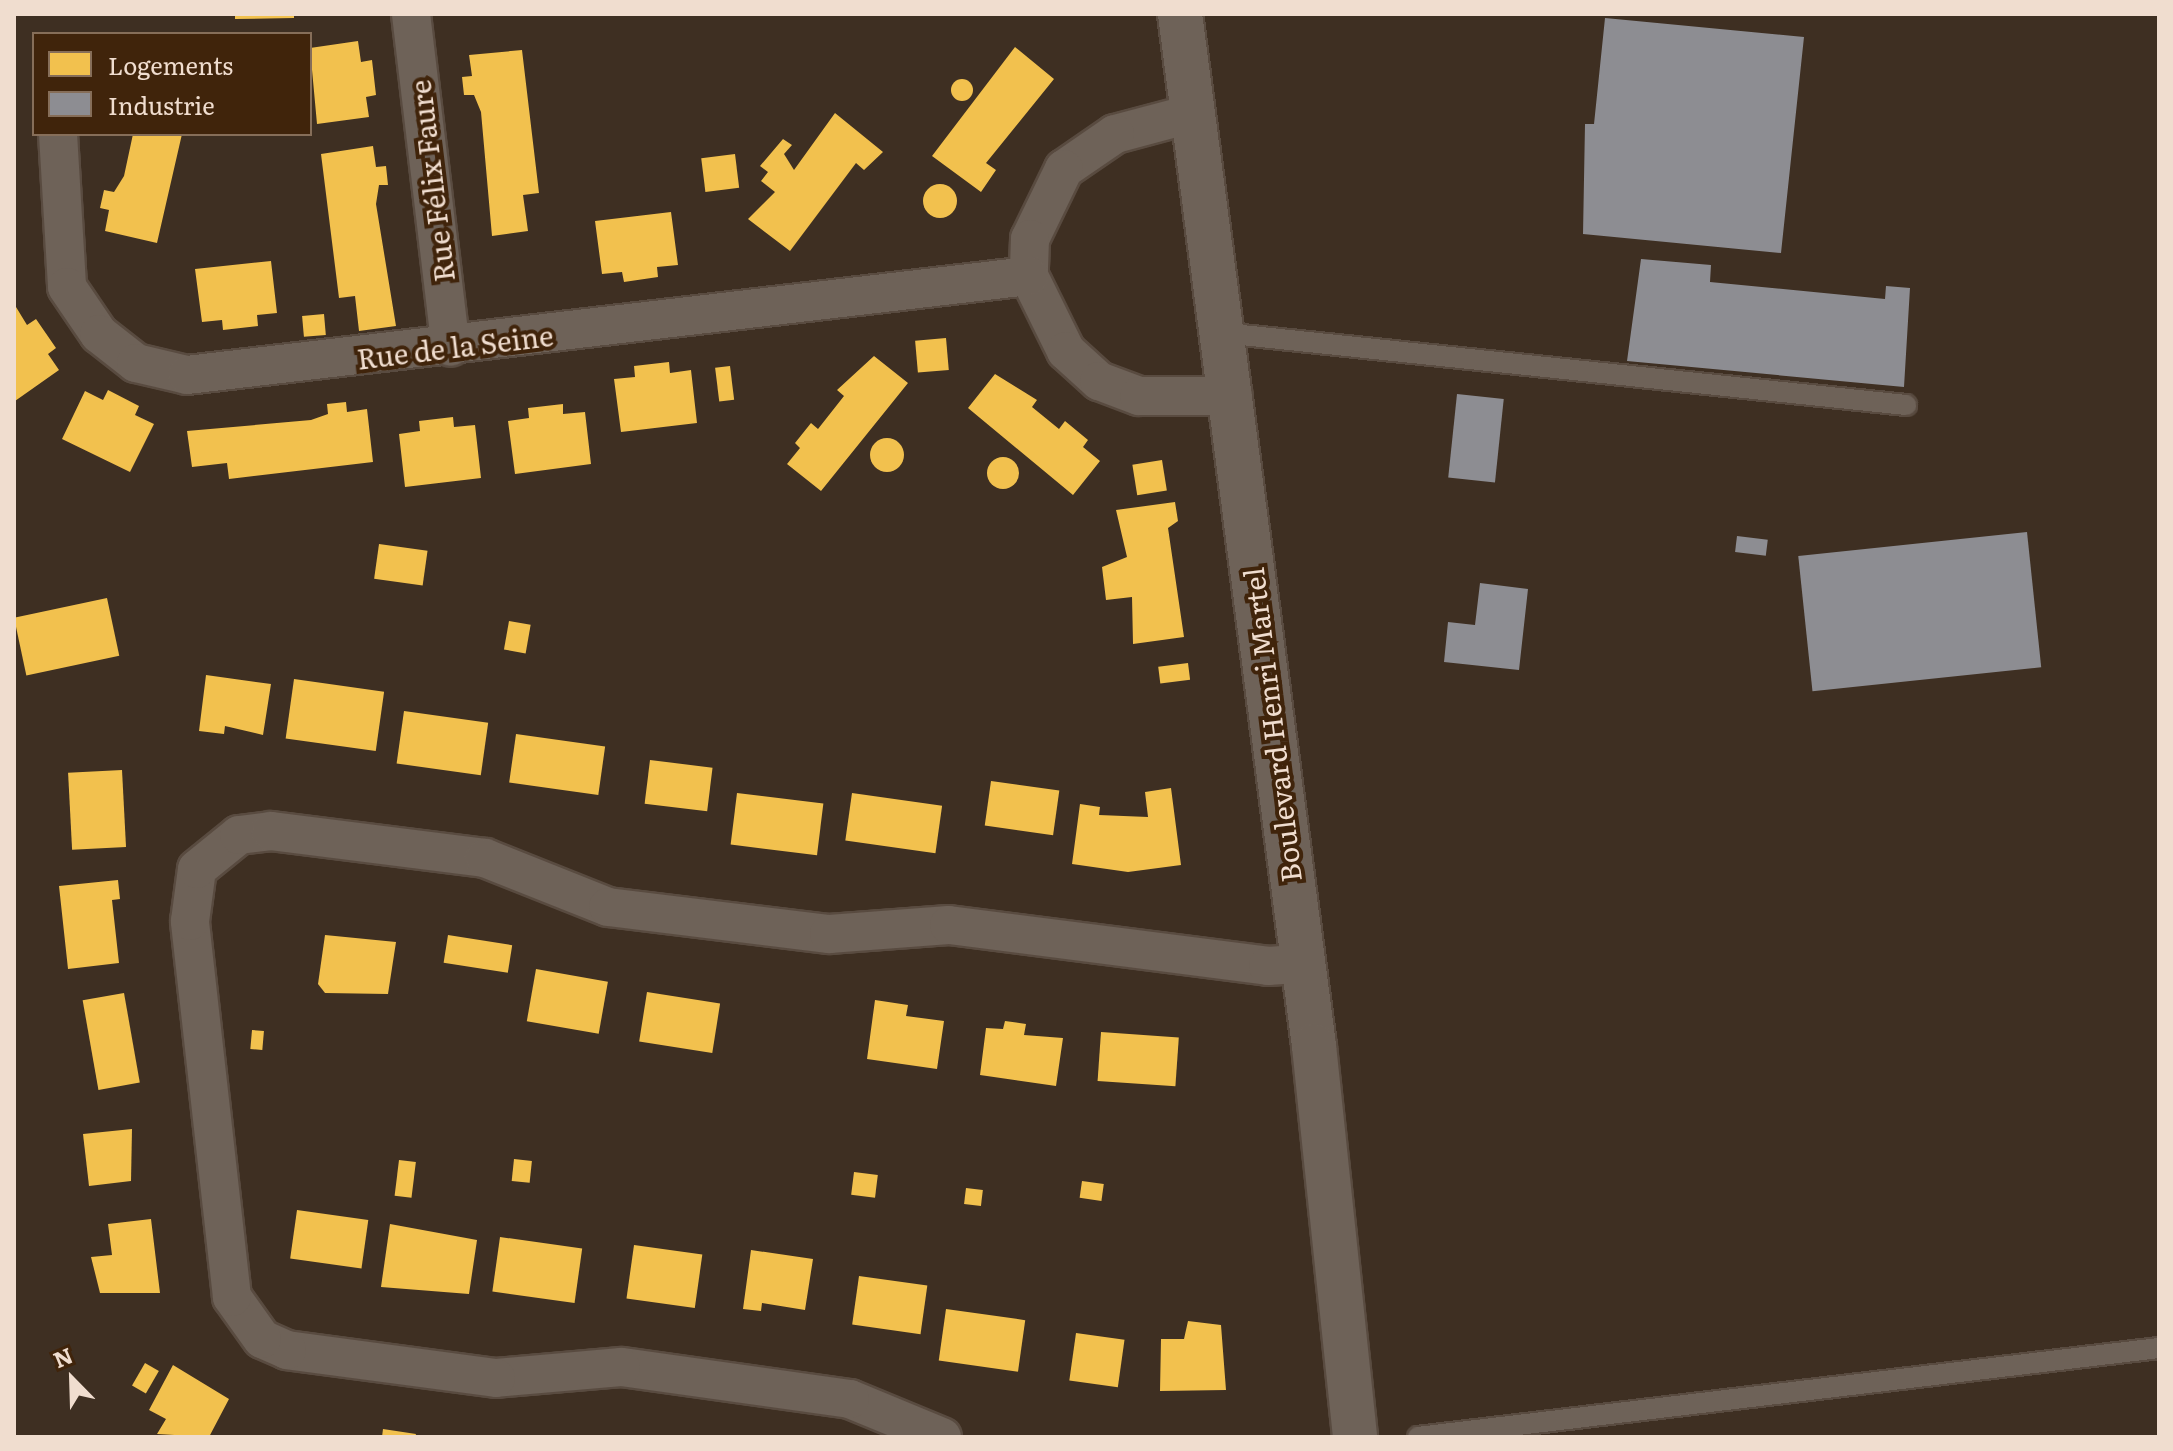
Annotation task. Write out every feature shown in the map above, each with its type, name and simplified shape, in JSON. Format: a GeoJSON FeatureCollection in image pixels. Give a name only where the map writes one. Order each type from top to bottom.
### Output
{"type":"FeatureCollection","features":[{"type":"Feature","properties":{"kind":"street","name":"Rue Félix Faure"},"geometry":{"type":"LineString","coordinates":[[411,14],[451,347]]}},
{"type":"Feature","properties":{"kind":"street","name":"Boulevard Henri Martel"},"geometry":{"type":"LineString","coordinates":[[1180,14],[1233,396],[1355,1437]]}},
{"type":"Feature","properties":{"kind":"street"},"geometry":{"type":"LineString","coordinates":[[1194,113],[1115,134],[1064,169],[1030,239],[1029,276],[1066,351],[1099,381],[1139,396],[1233,396]]}},
{"type":"Feature","properties":{"kind":"street","name":"Rue de la Seine"},"geometry":{"type":"LineString","coordinates":[[58,136],[67,287],[99,334],[136,363],[187,375],[451,347],[1029,276]]}},
{"type":"Feature","properties":{"kind":"street"},"geometry":{"type":"LineString","coordinates":[[942,1437],[850,1399],[621,1367],[496,1378],[287,1350],[262,1339],[232,1297],[190,921],[197,869],[239,835],[271,831],[485,858],[608,907],[829,934],[949,925],[1268,966],[1300,964]]}},
{"type":"Feature","properties":{"kind":"lane"},"geometry":{"type":"LineString","coordinates":[[1223,333],[1906,405]]}},
{"type":"Feature","properties":{"kind":"lane"},"geometry":{"type":"LineString","coordinates":[[1418,1437],[2159,1348]]}},
{"type":"Feature","properties":{"kind":"building: Logements"},"geometry":{"type":"Polygon","coordinates":[[[235,14],[294,14],[294,18],[235,19],[235,14]]]}},
{"type":"Feature","properties":{"kind":"building: Logements"},"geometry":{"type":"Polygon","coordinates":[[[358,41],[361,62],[372,60],[376,95],[366,97],[369,117],[317,124],[312,48],[358,41]]]}},
{"type":"Feature","properties":{"kind":"building: Logements"},"geometry":{"type":"Polygon","coordinates":[[[1015,47],[1054,79],[986,163],[996,170],[981,192],[932,156],[1015,47]]]}},
{"type":"Feature","properties":{"kind":"building: Logements"},"geometry":{"type":"Polygon","coordinates":[[[522,50],[539,193],[523,195],[528,231],[492,236],[481,112],[474,95],[464,95],[462,77],[472,76],[469,55],[522,50]]]}},
{"type":"Feature","properties":{"kind":"building: Logements"},"geometry":{"type":"Polygon","coordinates":[[[962,79],[970,82],[973,90],[970,98],[962,101],[954,98],[951,90],[954,82],[962,79]]]}},
{"type":"Feature","properties":{"kind":"building: Logements"},"geometry":{"type":"Polygon","coordinates":[[[835,113],[883,152],[864,170],[856,163],[790,251],[748,219],[775,192],[761,181],[768,172],[760,166],[783,139],[792,145],[784,154],[794,170],[835,113]]]}},
{"type":"Feature","properties":{"kind":"building: Logements"},"geometry":{"type":"Polygon","coordinates":[[[133,136],[182,136],[157,243],[105,231],[109,210],[100,208],[104,190],[114,192],[124,176],[133,136]]]}},
{"type":"Feature","properties":{"kind":"building: Logements"},"geometry":{"type":"Polygon","coordinates":[[[373,146],[376,167],[386,166],[388,185],[379,185],[376,204],[396,326],[359,331],[355,296],[339,298],[321,154],[373,146]]]}},
{"type":"Feature","properties":{"kind":"building: Logements"},"geometry":{"type":"Polygon","coordinates":[[[735,154],[739,188],[705,192],[701,158],[735,154]]]}},
{"type":"Feature","properties":{"kind":"building: Logements"},"geometry":{"type":"Polygon","coordinates":[[[940,184],[952,189],[957,201],[952,213],[940,218],[928,213],[923,201],[928,189],[940,184]]]}},
{"type":"Feature","properties":{"kind":"building: Logements"},"geometry":{"type":"Polygon","coordinates":[[[671,212],[678,265],[657,267],[658,277],[624,282],[622,272],[602,274],[595,221],[671,212]]]}},
{"type":"Feature","properties":{"kind":"building: Logements"},"geometry":{"type":"Polygon","coordinates":[[[271,261],[277,313],[257,315],[258,326],[223,330],[222,320],[202,322],[195,269],[271,261]]]}},
{"type":"Feature","properties":{"kind":"building: Logements"},"geometry":{"type":"Polygon","coordinates":[[[16,307],[27,325],[36,319],[56,348],[48,354],[59,370],[15,401],[16,307]]]}},
{"type":"Feature","properties":{"kind":"building: Logements"},"geometry":{"type":"Polygon","coordinates":[[[324,314],[326,335],[304,337],[302,316],[324,314]]]}},
{"type":"Feature","properties":{"kind":"building: Logements"},"geometry":{"type":"Polygon","coordinates":[[[946,338],[949,370],[918,373],[915,341],[946,338]]]}},
{"type":"Feature","properties":{"kind":"building: Logements"},"geometry":{"type":"Polygon","coordinates":[[[874,356],[908,383],[821,491],[787,464],[800,448],[795,443],[811,423],[818,429],[844,396],[837,390],[874,356]]]}},
{"type":"Feature","properties":{"kind":"building: Logements"},"geometry":{"type":"Polygon","coordinates":[[[669,362],[670,373],[691,370],[697,423],[621,432],[614,379],[635,377],[634,366],[669,362]]]}},
{"type":"Feature","properties":{"kind":"building: Logements"},"geometry":{"type":"Polygon","coordinates":[[[730,366],[734,400],[719,402],[715,368],[730,366]]]}},
{"type":"Feature","properties":{"kind":"building: Logements"},"geometry":{"type":"Polygon","coordinates":[[[995,374],[1037,400],[1032,407],[1059,429],[1065,421],[1088,440],[1083,447],[1100,461],[1073,495],[968,408],[995,374]]]}},
{"type":"Feature","properties":{"kind":"building: Logements"},"geometry":{"type":"Polygon","coordinates":[[[108,390],[139,406],[135,415],[154,424],[130,472],[62,439],[85,391],[103,400],[108,390]]]}},
{"type":"Feature","properties":{"kind":"building: Logements"},"geometry":{"type":"Polygon","coordinates":[[[346,402],[347,412],[367,409],[373,462],[229,479],[227,463],[192,467],[187,431],[311,420],[328,414],[327,404],[346,402]]]}},
{"type":"Feature","properties":{"kind":"building: Logements"},"geometry":{"type":"Polygon","coordinates":[[[563,404],[563,414],[585,412],[591,464],[515,474],[508,421],[529,418],[528,408],[563,404]]]}},
{"type":"Feature","properties":{"kind":"building: Logements"},"geometry":{"type":"Polygon","coordinates":[[[453,417],[454,427],[475,425],[481,478],[405,487],[399,434],[420,431],[419,421],[453,417]]]}},
{"type":"Feature","properties":{"kind":"building: Logements"},"geometry":{"type":"Polygon","coordinates":[[[887,438],[899,443],[904,455],[899,467],[887,472],[875,467],[870,455],[875,443],[887,438]]]}},
{"type":"Feature","properties":{"kind":"building: Logements"},"geometry":{"type":"Polygon","coordinates":[[[1003,457],[1014,462],[1019,473],[1014,484],[1003,489],[992,484],[987,473],[992,462],[1003,457]]]}},
{"type":"Feature","properties":{"kind":"building: Logements"},"geometry":{"type":"Polygon","coordinates":[[[1162,460],[1167,491],[1137,495],[1132,465],[1162,460]]]}},
{"type":"Feature","properties":{"kind":"building: Logements"},"geometry":{"type":"Polygon","coordinates":[[[1175,502],[1178,521],[1168,528],[1184,637],[1133,644],[1132,597],[1106,600],[1102,567],[1127,557],[1116,510],[1175,502]]]}},
{"type":"Feature","properties":{"kind":"building: Logements"},"geometry":{"type":"Polygon","coordinates":[[[379,544],[428,551],[423,585],[374,579],[379,544]]]}},
{"type":"Feature","properties":{"kind":"building: Logements"},"geometry":{"type":"Polygon","coordinates":[[[107,598],[119,656],[26,675],[14,618],[107,598]]]}},
{"type":"Feature","properties":{"kind":"building: Logements"},"geometry":{"type":"Polygon","coordinates":[[[509,621],[531,625],[526,653],[504,650],[509,621]]]}},
{"type":"Feature","properties":{"kind":"building: Logements"},"geometry":{"type":"Polygon","coordinates":[[[1188,663],[1190,680],[1160,684],[1158,667],[1188,663]]]}},
{"type":"Feature","properties":{"kind":"building: Logements"},"geometry":{"type":"Polygon","coordinates":[[[206,675],[271,684],[263,735],[225,726],[224,734],[199,731],[206,675]]]}},
{"type":"Feature","properties":{"kind":"building: Logements"},"geometry":{"type":"Polygon","coordinates":[[[294,679],[384,692],[376,751],[286,738],[294,679]]]}},
{"type":"Feature","properties":{"kind":"building: Logements"},"geometry":{"type":"Polygon","coordinates":[[[404,711],[488,723],[481,775],[397,763],[404,711]]]}},
{"type":"Feature","properties":{"kind":"building: Logements"},"geometry":{"type":"Polygon","coordinates":[[[516,734],[605,747],[598,795],[509,783],[516,734]]]}},
{"type":"Feature","properties":{"kind":"building: Logements"},"geometry":{"type":"Polygon","coordinates":[[[650,760],[713,768],[707,811],[645,804],[650,760]]]}},
{"type":"Feature","properties":{"kind":"building: Logements"},"geometry":{"type":"Polygon","coordinates":[[[122,770],[126,847],[72,850],[68,773],[122,770]]]}},
{"type":"Feature","properties":{"kind":"building: Logements"},"geometry":{"type":"Polygon","coordinates":[[[991,781],[1059,791],[1053,835],[985,826],[991,781]]]}},
{"type":"Feature","properties":{"kind":"building: Logements"},"geometry":{"type":"Polygon","coordinates":[[[1171,788],[1181,865],[1128,872],[1072,864],[1080,804],[1100,807],[1099,815],[1148,817],[1145,792],[1171,788]]]}},
{"type":"Feature","properties":{"kind":"building: Logements"},"geometry":{"type":"Polygon","coordinates":[[[737,793],[823,804],[817,855],[731,845],[737,793]]]}},
{"type":"Feature","properties":{"kind":"building: Logements"},"geometry":{"type":"Polygon","coordinates":[[[852,793],[942,806],[935,853],[845,841],[852,793]]]}},
{"type":"Feature","properties":{"kind":"building: Logements"},"geometry":{"type":"Polygon","coordinates":[[[118,880],[120,899],[112,900],[119,963],[68,969],[59,886],[118,880]]]}},
{"type":"Feature","properties":{"kind":"building: Logements"},"geometry":{"type":"Polygon","coordinates":[[[325,935],[396,942],[388,994],[325,993],[318,984],[325,935]]]}},
{"type":"Feature","properties":{"kind":"building: Logements"},"geometry":{"type":"Polygon","coordinates":[[[448,935],[512,945],[508,973],[444,963],[448,935]]]}},
{"type":"Feature","properties":{"kind":"building: Logements"},"geometry":{"type":"Polygon","coordinates":[[[536,969],[608,982],[599,1034],[527,1021],[536,969]]]}},
{"type":"Feature","properties":{"kind":"building: Logements"},"geometry":{"type":"Polygon","coordinates":[[[647,992],[720,1004],[712,1053],[639,1041],[647,992]]]}},
{"type":"Feature","properties":{"kind":"building: Logements"},"geometry":{"type":"Polygon","coordinates":[[[124,993],[140,1083],[98,1090],[83,1000],[124,993]]]}},
{"type":"Feature","properties":{"kind":"building: Logements"},"geometry":{"type":"Polygon","coordinates":[[[875,1000],[908,1005],[906,1016],[944,1021],[937,1069],[867,1059],[875,1000]]]}},
{"type":"Feature","properties":{"kind":"building: Logements"},"geometry":{"type":"Polygon","coordinates":[[[1005,1021],[1026,1024],[1024,1035],[1063,1038],[1056,1086],[980,1075],[986,1028],[1003,1029],[1005,1021]]]}},
{"type":"Feature","properties":{"kind":"building: Logements"},"geometry":{"type":"Polygon","coordinates":[[[252,1030],[264,1031],[262,1050],[250,1049],[252,1030]]]}},
{"type":"Feature","properties":{"kind":"building: Logements"},"geometry":{"type":"Polygon","coordinates":[[[1101,1032],[1179,1037],[1175,1086],[1098,1081],[1101,1032]]]}},
{"type":"Feature","properties":{"kind":"building: Logements"},"geometry":{"type":"Polygon","coordinates":[[[132,1129],[131,1181],[89,1186],[83,1134],[132,1129]]]}},
{"type":"Feature","properties":{"kind":"building: Logements"},"geometry":{"type":"Polygon","coordinates":[[[514,1159],[532,1161],[530,1183],[512,1181],[514,1159]]]}},
{"type":"Feature","properties":{"kind":"building: Logements"},"geometry":{"type":"Polygon","coordinates":[[[399,1160],[416,1162],[411,1198],[395,1196],[399,1160]]]}},
{"type":"Feature","properties":{"kind":"building: Logements"},"geometry":{"type":"Polygon","coordinates":[[[854,1172],[878,1175],[875,1198],[851,1195],[854,1172]]]}},
{"type":"Feature","properties":{"kind":"building: Logements"},"geometry":{"type":"Polygon","coordinates":[[[1082,1181],[1104,1184],[1101,1201],[1080,1198],[1082,1181]]]}},
{"type":"Feature","properties":{"kind":"building: Logements"},"geometry":{"type":"Polygon","coordinates":[[[966,1188],[983,1190],[981,1206],[964,1204],[966,1188]]]}},
{"type":"Feature","properties":{"kind":"building: Logements"},"geometry":{"type":"Polygon","coordinates":[[[297,1210],[368,1220],[361,1269],[290,1259],[297,1210]]]}},
{"type":"Feature","properties":{"kind":"building: Logements"},"geometry":{"type":"Polygon","coordinates":[[[151,1219],[160,1293],[100,1293],[91,1257],[112,1255],[108,1224],[151,1219]]]}},
{"type":"Feature","properties":{"kind":"building: Logements"},"geometry":{"type":"Polygon","coordinates":[[[390,1224],[477,1240],[469,1294],[381,1287],[390,1224]]]}},
{"type":"Feature","properties":{"kind":"building: Logements"},"geometry":{"type":"Polygon","coordinates":[[[500,1237],[582,1249],[575,1303],[492,1291],[500,1237]]]}},
{"type":"Feature","properties":{"kind":"building: Logements"},"geometry":{"type":"Polygon","coordinates":[[[634,1245],[702,1255],[695,1308],[626,1298],[634,1245]]]}},
{"type":"Feature","properties":{"kind":"building: Logements"},"geometry":{"type":"Polygon","coordinates":[[[751,1250],[813,1259],[805,1310],[762,1303],[761,1311],[743,1309],[751,1250]]]}},
{"type":"Feature","properties":{"kind":"building: Logements"},"geometry":{"type":"Polygon","coordinates":[[[859,1276],[927,1286],[921,1334],[852,1325],[859,1276]]]}},
{"type":"Feature","properties":{"kind":"building: Logements"},"geometry":{"type":"Polygon","coordinates":[[[946,1309],[1025,1320],[1018,1372],[939,1360],[946,1309]]]}},
{"type":"Feature","properties":{"kind":"building: Logements"},"geometry":{"type":"Polygon","coordinates":[[[1188,1321],[1221,1325],[1226,1390],[1160,1391],[1161,1339],[1184,1339],[1188,1321]]]}},
{"type":"Feature","properties":{"kind":"building: Logements"},"geometry":{"type":"Polygon","coordinates":[[[1076,1333],[1125,1340],[1118,1387],[1069,1381],[1076,1333]]]}},
{"type":"Feature","properties":{"kind":"building: Logements"},"geometry":{"type":"Polygon","coordinates":[[[145,1363],[159,1371],[146,1394],[132,1386],[145,1363]]]}},
{"type":"Feature","properties":{"kind":"building: Logements"},"geometry":{"type":"Polygon","coordinates":[[[173,1365],[229,1399],[209,1437],[157,1434],[166,1419],[149,1410],[173,1365]]]}},
{"type":"Feature","properties":{"kind":"building: Logements"},"geometry":{"type":"Polygon","coordinates":[[[383,1429],[416,1434],[415,1437],[382,1437],[383,1429]]]}},
{"type":"Feature","properties":{"kind":"building: Industrie"},"geometry":{"type":"Polygon","coordinates":[[[1605,18],[1804,37],[1781,253],[1583,234],[1585,124],[1594,124],[1605,18]]]}},
{"type":"Feature","properties":{"kind":"building: Industrie"},"geometry":{"type":"Polygon","coordinates":[[[1641,259],[1711,265],[1710,282],[1885,299],[1886,286],[1910,288],[1904,387],[1627,361],[1641,259]]]}},
{"type":"Feature","properties":{"kind":"building: Industrie"},"geometry":{"type":"Polygon","coordinates":[[[1457,394],[1504,399],[1495,482],[1448,478],[1457,394]]]}},
{"type":"Feature","properties":{"kind":"building: Industrie"},"geometry":{"type":"Polygon","coordinates":[[[2027,532],[2041,667],[1812,691],[1798,556],[2027,532]]]}},
{"type":"Feature","properties":{"kind":"building: Industrie"},"geometry":{"type":"Polygon","coordinates":[[[1737,536],[1768,540],[1766,556],[1735,552],[1737,536]]]}},
{"type":"Feature","properties":{"kind":"building: Industrie"},"geometry":{"type":"Polygon","coordinates":[[[1480,583],[1528,589],[1519,670],[1444,662],[1448,622],[1475,625],[1480,583]]]}}]}
